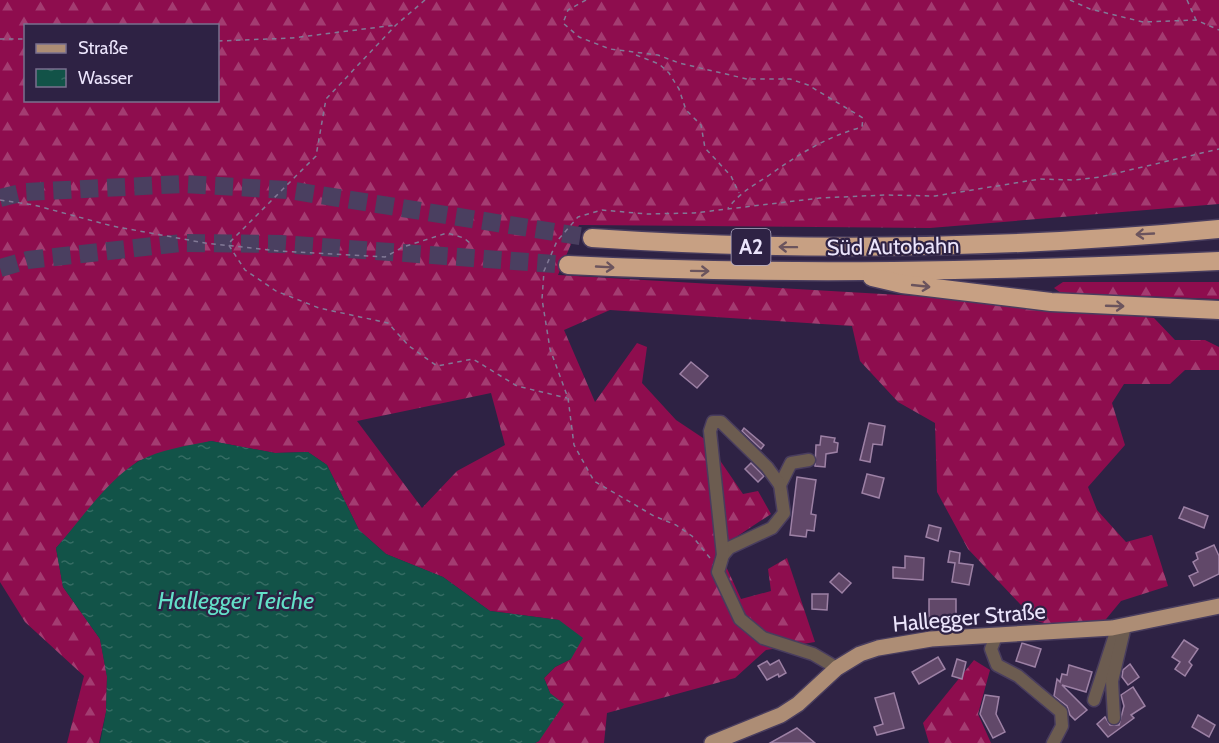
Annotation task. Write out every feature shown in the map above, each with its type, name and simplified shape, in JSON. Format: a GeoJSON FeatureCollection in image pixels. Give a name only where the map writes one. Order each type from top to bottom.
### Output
{"type":"FeatureCollection","features":[{"type":"Feature","properties":{"kind":"highway","name":"Süd Autobahn"},"geometry":{"type":"LineString","coordinates":[[592,238],[705,246],[825,248],[1019,242],[1214,229]]}},
{"type":"Feature","properties":{"kind":"highway","name":"Süd Autobahn"},"geometry":{"type":"LineString","coordinates":[[568,265],[704,271],[843,271],[1219,261]]}},
{"type":"Feature","properties":{"kind":"highway"},"geometry":{"type":"LineString","coordinates":[[1195,262],[1219,267]]}},
{"type":"Feature","properties":{"kind":"highway"},"geometry":{"type":"LineString","coordinates":[[843,271],[902,284],[1051,302],[1219,310]]}},
{"type":"Feature","properties":{"kind":"main road","name":"Hallegger Straße"},"geometry":{"type":"LineString","coordinates":[[712,743],[781,715],[798,705],[837,668],[860,654],[878,648],[931,639],[997,634],[1027,635],[1121,626],[1219,606]]}},
{"type":"Feature","properties":{"kind":"street"},"geometry":{"type":"LineString","coordinates":[[723,555],[729,548],[772,528],[784,513],[780,485],[767,467],[721,422],[713,422],[710,431],[723,555],[718,572],[740,619],[763,638],[813,654],[837,668]]}},
{"type":"Feature","properties":{"kind":"street"},"geometry":{"type":"LineString","coordinates":[[780,485],[791,463],[809,460]]}},
{"type":"Feature","properties":{"kind":"street"},"geometry":{"type":"LineString","coordinates":[[1094,700],[1121,626]]}},
{"type":"Feature","properties":{"kind":"street"},"geometry":{"type":"LineString","coordinates":[[1114,718],[1112,681],[1121,626]]}},
{"type":"Feature","properties":{"kind":"street"},"geometry":{"type":"LineString","coordinates":[[997,634],[991,649],[997,665],[1018,676],[1061,712],[1062,726],[1053,743]]}},
{"type":"Feature","properties":{"kind":"path"},"geometry":{"type":"LineString","coordinates":[[228,244],[316,156],[326,99],[396,25],[425,0]]}},
{"type":"Feature","properties":{"kind":"path"},"geometry":{"type":"LineString","coordinates":[[586,0],[568,10],[563,23],[579,37],[659,64],[669,73],[680,90],[686,110],[701,125],[705,148],[731,176],[739,193]]}},
{"type":"Feature","properties":{"kind":"path"},"geometry":{"type":"LineString","coordinates":[[1070,0],[1090,9],[1143,22],[1196,20],[1219,30]]}},
{"type":"Feature","properties":{"kind":"path"},"geometry":{"type":"LineString","coordinates":[[1187,0],[1196,20]]}},
{"type":"Feature","properties":{"kind":"path"},"geometry":{"type":"LineString","coordinates":[[219,41],[292,38],[396,25]]}},
{"type":"Feature","properties":{"kind":"path"},"geometry":{"type":"LineString","coordinates":[[0,39],[24,39]]}},
{"type":"Feature","properties":{"kind":"path"},"geometry":{"type":"LineString","coordinates":[[633,54],[658,55],[679,63],[747,79],[790,79],[808,85],[863,118],[862,127],[835,135],[811,146],[739,193],[728,209]]}},
{"type":"Feature","properties":{"kind":"path"},"geometry":{"type":"LineString","coordinates":[[0,200],[42,206],[112,226],[205,243],[279,251],[385,257],[411,244],[447,233],[464,238],[471,244]]}},
{"type":"Feature","properties":{"kind":"path"},"geometry":{"type":"LineString","coordinates":[[228,244],[245,270],[276,291],[319,308],[388,323],[409,346],[437,366],[473,359],[517,386],[568,398]]}},
{"type":"Feature","properties":{"kind":"green space"},"geometry":{"type":"Polygon","coordinates":[[[0,0],[1219,0],[1219,204],[930,228],[579,225],[558,275],[917,296],[1154,318],[1175,340],[1205,340],[1219,347],[1219,370],[1185,370],[1170,384],[1124,384],[1112,403],[1125,445],[1088,487],[1097,510],[1126,542],[1152,535],[1168,586],[1121,601],[1102,624],[1055,627],[1035,620],[968,549],[937,492],[935,423],[898,402],[860,361],[852,326],[610,310],[564,330],[595,402],[637,343],[647,347],[642,383],[676,420],[706,440],[743,494],[758,491],[771,514],[718,549],[741,599],[771,591],[768,569],[787,558],[815,642],[766,650],[735,678],[607,713],[604,743],[535,743],[539,741],[550,693],[544,678],[555,667],[571,659],[559,620],[490,611],[443,577],[386,554],[359,530],[327,465],[308,452],[275,453],[211,441],[138,461],[112,484],[56,548],[63,587],[100,639],[107,676],[106,712],[99,743],[67,743],[84,676],[25,622],[0,582],[0,0]],[[491,393],[357,421],[422,508],[457,471],[505,445],[491,393]]]}},
{"type":"Feature","properties":{"kind":"green space"},"geometry":{"type":"Polygon","coordinates":[[[1063,282],[1219,282],[1219,299],[1061,293],[1054,288],[1063,282]]]}},
{"type":"Feature","properties":{"kind":"green space"},"geometry":{"type":"Polygon","coordinates":[[[974,660],[990,670],[978,714],[991,743],[929,743],[923,723],[974,660]]]}},
{"type":"Feature","properties":{"kind":"water","name":"Hallegger Teiche"},"geometry":{"type":"Polygon","coordinates":[[[211,441],[275,453],[308,452],[327,465],[359,530],[386,554],[443,577],[490,611],[559,620],[583,638],[571,659],[555,667],[544,678],[550,693],[564,704],[539,741],[535,743],[100,743],[106,712],[107,677],[100,639],[63,587],[56,548],[106,489],[139,461],[174,448],[211,441]]]}},
{"type":"Feature","properties":{"kind":"building"},"geometry":{"type":"Polygon","coordinates":[[[691,362],[708,376],[697,388],[680,374],[691,362]]]}},
{"type":"Feature","properties":{"kind":"building"},"geometry":{"type":"Polygon","coordinates":[[[869,423],[885,426],[882,445],[873,444],[870,462],[860,460],[869,423]]]}},
{"type":"Feature","properties":{"kind":"building"},"geometry":{"type":"Polygon","coordinates":[[[744,428],[764,445],[761,449],[742,431],[744,428]]]}},
{"type":"Feature","properties":{"kind":"building"},"geometry":{"type":"Polygon","coordinates":[[[821,436],[835,438],[834,442],[838,443],[837,452],[826,454],[825,467],[815,466],[816,445],[820,445],[821,436]]]}},
{"type":"Feature","properties":{"kind":"building"},"geometry":{"type":"Polygon","coordinates":[[[751,463],[764,476],[758,482],[745,469],[751,463]]]}},
{"type":"Feature","properties":{"kind":"building"},"geometry":{"type":"Polygon","coordinates":[[[867,474],[884,478],[879,498],[862,493],[867,474]]]}},
{"type":"Feature","properties":{"kind":"building"},"geometry":{"type":"Polygon","coordinates":[[[797,477],[816,480],[811,514],[816,515],[814,531],[807,530],[806,537],[790,535],[797,477]]]}},
{"type":"Feature","properties":{"kind":"building"},"geometry":{"type":"Polygon","coordinates":[[[1184,507],[1208,516],[1204,528],[1179,518],[1184,507]]]}},
{"type":"Feature","properties":{"kind":"building"},"geometry":{"type":"Polygon","coordinates":[[[929,525],[941,528],[938,541],[926,537],[929,525]]]}},
{"type":"Feature","properties":{"kind":"building"},"geometry":{"type":"Polygon","coordinates":[[[1214,545],[1219,556],[1219,574],[1194,586],[1189,576],[1198,572],[1193,562],[1198,559],[1196,553],[1214,545]]]}},
{"type":"Feature","properties":{"kind":"building"},"geometry":{"type":"Polygon","coordinates":[[[950,551],[960,553],[959,563],[973,565],[969,585],[952,582],[955,563],[948,562],[950,551]]]}},
{"type":"Feature","properties":{"kind":"building"},"geometry":{"type":"Polygon","coordinates":[[[905,556],[924,558],[923,580],[893,578],[893,567],[905,568],[905,556]]]}},
{"type":"Feature","properties":{"kind":"building"},"geometry":{"type":"Polygon","coordinates":[[[839,573],[851,583],[842,593],[830,582],[839,573]]]}},
{"type":"Feature","properties":{"kind":"building"},"geometry":{"type":"Polygon","coordinates":[[[812,594],[828,594],[827,610],[812,609],[812,594]]]}},
{"type":"Feature","properties":{"kind":"building"},"geometry":{"type":"Polygon","coordinates":[[[929,599],[956,599],[956,620],[929,619],[929,599]]]}},
{"type":"Feature","properties":{"kind":"building"},"geometry":{"type":"Polygon","coordinates":[[[1184,640],[1198,649],[1189,662],[1192,665],[1185,676],[1175,669],[1180,662],[1172,657],[1184,640]]]}},
{"type":"Feature","properties":{"kind":"building"},"geometry":{"type":"Polygon","coordinates":[[[1022,643],[1041,649],[1035,667],[1016,661],[1022,643]]]}},
{"type":"Feature","properties":{"kind":"building"},"geometry":{"type":"Polygon","coordinates":[[[938,657],[945,669],[919,684],[912,672],[938,657]]]}},
{"type":"Feature","properties":{"kind":"building"},"geometry":{"type":"Polygon","coordinates":[[[957,659],[966,662],[962,679],[952,676],[957,659]]]}},
{"type":"Feature","properties":{"kind":"building"},"geometry":{"type":"Polygon","coordinates":[[[779,660],[786,673],[779,677],[778,674],[767,680],[758,666],[767,661],[770,665],[779,660]]]}},
{"type":"Feature","properties":{"kind":"building"},"geometry":{"type":"Polygon","coordinates":[[[1130,664],[1139,677],[1128,685],[1122,677],[1123,670],[1130,664]]]}},
{"type":"Feature","properties":{"kind":"building"},"geometry":{"type":"Polygon","coordinates":[[[1069,665],[1092,672],[1086,692],[1062,685],[1087,710],[1075,720],[1070,715],[1067,706],[1054,696],[1057,679],[1060,682],[1062,674],[1067,675],[1069,665]]]}},
{"type":"Feature","properties":{"kind":"building"},"geometry":{"type":"Polygon","coordinates":[[[1133,687],[1145,706],[1131,715],[1134,718],[1108,737],[1097,724],[1105,717],[1110,725],[1119,725],[1124,706],[1121,695],[1133,687]]]}},
{"type":"Feature","properties":{"kind":"building"},"geometry":{"type":"Polygon","coordinates":[[[894,693],[904,728],[877,735],[874,727],[883,724],[875,698],[894,693]]]}},
{"type":"Feature","properties":{"kind":"building"},"geometry":{"type":"Polygon","coordinates":[[[985,695],[999,697],[996,714],[1005,732],[993,738],[980,714],[985,695]]]}},
{"type":"Feature","properties":{"kind":"building"},"geometry":{"type":"Polygon","coordinates":[[[1198,715],[1215,725],[1209,737],[1192,727],[1198,715]]]}},
{"type":"Feature","properties":{"kind":"building"},"geometry":{"type":"Polygon","coordinates":[[[797,728],[815,743],[770,743],[797,728]]]}},
{"type":"Feature","properties":{"kind":"tunnel"},"geometry":{"type":"LineString","coordinates":[[0,198],[25,192],[183,184],[288,190],[592,238]]}},
{"type":"Feature","properties":{"kind":"tunnel"},"geometry":{"type":"LineString","coordinates":[[0,268],[28,260],[181,243],[281,244],[568,265]]}}]}
